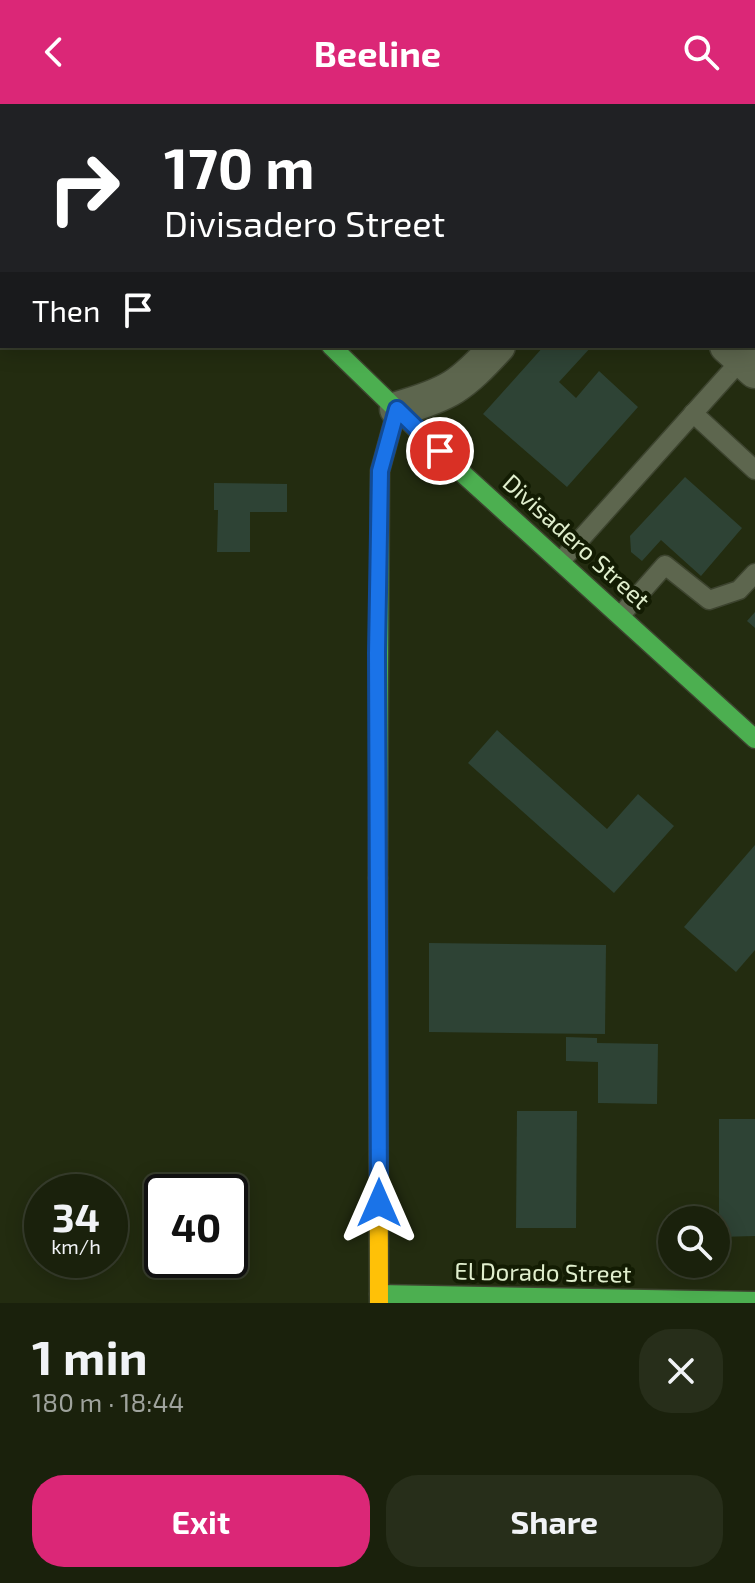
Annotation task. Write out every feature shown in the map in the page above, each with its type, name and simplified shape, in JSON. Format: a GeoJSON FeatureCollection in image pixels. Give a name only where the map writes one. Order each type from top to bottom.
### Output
{"type":"FeatureCollection","features":[{"type":"Feature","properties":{"kind":"street","name":"Divisadero Street"},"geometry":{"type":"LineString","coordinates":[[333,348],[461,472],[755,739]]}},
{"type":"Feature","properties":{"kind":"street"},"geometry":{"type":"LineString","coordinates":[[397,409],[450,391],[467,379],[496,348]]}},
{"type":"Feature","properties":{"kind":"street"},"geometry":{"type":"LineString","coordinates":[[379,1299],[377,653],[380,471],[397,409],[385,371]]}},
{"type":"Feature","properties":{"kind":"street","name":"El Dorado Street"},"geometry":{"type":"LineString","coordinates":[[379,1299],[755,1301]]}},
{"type":"Feature","properties":{"kind":"lane"},"geometry":{"type":"LineString","coordinates":[[561,561],[741,359]]}},
{"type":"Feature","properties":{"kind":"lane"},"geometry":{"type":"LineString","coordinates":[[693,413],[755,470]]}},
{"type":"Feature","properties":{"kind":"lane"},"geometry":{"type":"LineString","coordinates":[[621,615],[665,565],[709,600],[739,590],[755,573]]}},
{"type":"Feature","properties":{"kind":"building"},"geometry":{"type":"Polygon","coordinates":[[[542,348],[590,348],[559,382],[576,398],[599,371],[638,407],[567,487],[483,414],[542,348]]]}},
{"type":"Feature","properties":{"kind":"building"},"geometry":{"type":"Polygon","coordinates":[[[685,477],[742,528],[701,576],[661,540],[642,561],[631,552],[630,536],[685,477]]]}},
{"type":"Feature","properties":{"kind":"building"},"geometry":{"type":"Polygon","coordinates":[[[214,483],[287,484],[287,512],[250,512],[250,552],[217,552],[218,510],[214,510],[214,483]]]}},
{"type":"Feature","properties":{"kind":"building"},"geometry":{"type":"Polygon","coordinates":[[[755,612],[755,628],[747,621],[755,612]]]}},
{"type":"Feature","properties":{"kind":"building"},"geometry":{"type":"Polygon","coordinates":[[[497,730],[607,829],[638,794],[674,826],[614,893],[468,763],[497,730]]]}},
{"type":"Feature","properties":{"kind":"building"},"geometry":{"type":"Polygon","coordinates":[[[755,845],[755,950],[736,972],[684,927],[755,845]]]}},
{"type":"Feature","properties":{"kind":"building"},"geometry":{"type":"Polygon","coordinates":[[[429,943],[606,945],[605,1034],[429,1032],[429,943]]]}},
{"type":"Feature","properties":{"kind":"building"},"geometry":{"type":"Polygon","coordinates":[[[566,1037],[597,1038],[597,1043],[658,1044],[657,1104],[598,1103],[598,1062],[566,1061],[566,1037]]]}},
{"type":"Feature","properties":{"kind":"building"},"geometry":{"type":"Polygon","coordinates":[[[517,1111],[577,1111],[576,1228],[516,1228],[517,1111]]]}},
{"type":"Feature","properties":{"kind":"building"},"geometry":{"type":"Polygon","coordinates":[[[719,1119],[755,1119],[755,1236],[730,1237],[730,1206],[719,1206],[719,1119]]]}},
{"type":"Feature","properties":{"kind":"traffic: fast"},"geometry":{"type":"LineString","coordinates":[[333,348],[461,472],[755,739]]}},
{"type":"Feature","properties":{"kind":"traffic: fast"},"geometry":{"type":"LineString","coordinates":[[378,878],[380,471],[397,409]]}},
{"type":"Feature","properties":{"kind":"traffic: fast"},"geometry":{"type":"LineString","coordinates":[[379,1294],[755,1301]]}},
{"type":"Feature","properties":{"kind":"traffic: slow"},"geometry":{"type":"LineString","coordinates":[[378,878],[379,1303]]}},
{"type":"Feature","properties":{"kind":"route"},"geometry":{"type":"LineString","coordinates":[[379,1203],[377,653],[380,471],[397,409],[440,451]]}}]}
